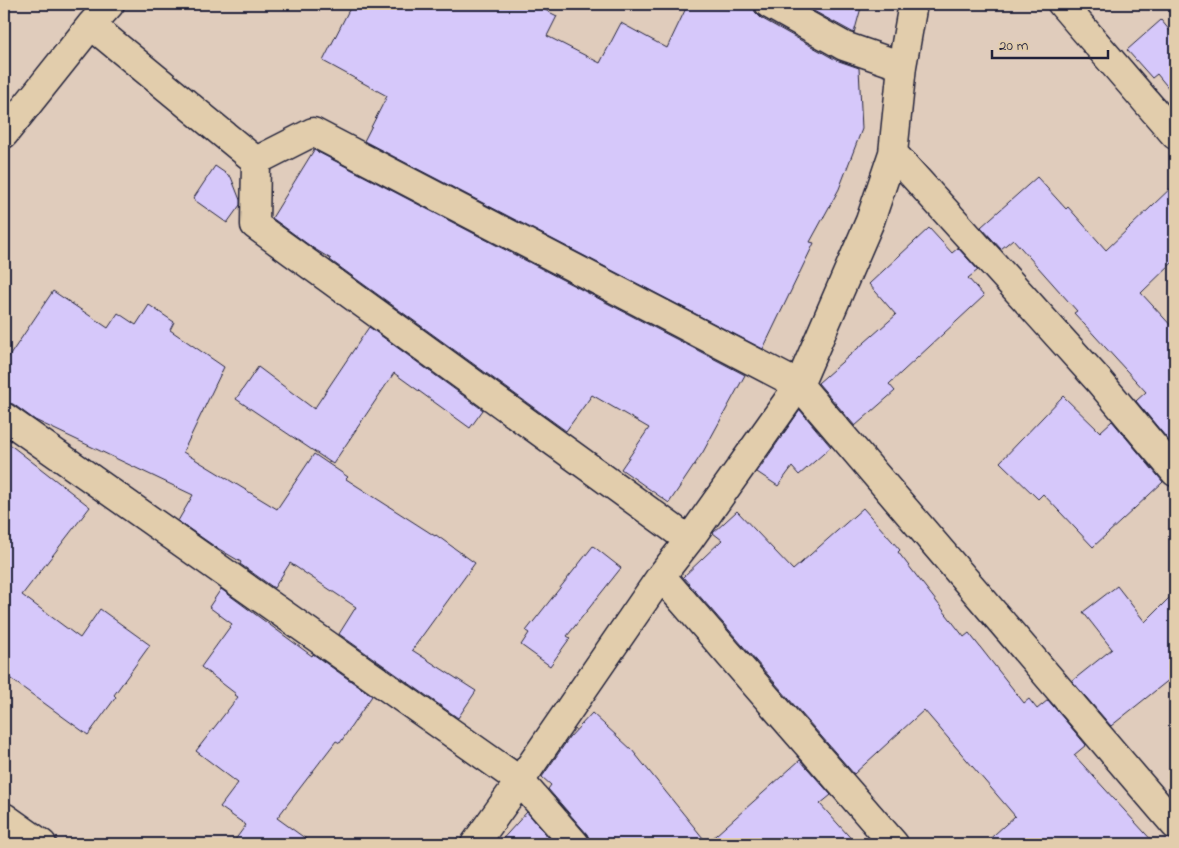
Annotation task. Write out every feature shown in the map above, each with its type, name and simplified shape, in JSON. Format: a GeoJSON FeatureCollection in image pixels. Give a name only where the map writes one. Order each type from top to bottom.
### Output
{"type":"FeatureCollection","features":[{"type":"Feature","properties":{"kind":"street"},"geometry":{"type":"LineString","coordinates":[[4,134],[110,4]]}},
{"type":"Feature","properties":{"kind":"street"},"geometry":{"type":"LineString","coordinates":[[769,4],[844,46],[902,66]]}},
{"type":"Feature","properties":{"kind":"street"},"geometry":{"type":"LineString","coordinates":[[475,844],[520,782],[661,576],[689,540],[799,385],[870,221],[893,153],[902,66],[913,4]]}},
{"type":"Feature","properties":{"kind":"street"},"geometry":{"type":"LineString","coordinates":[[1062,4],[1175,135]]}},
{"type":"Feature","properties":{"kind":"street"},"geometry":{"type":"LineString","coordinates":[[91,25],[256,160]]}},
{"type":"Feature","properties":{"kind":"street"},"geometry":{"type":"LineString","coordinates":[[256,160],[313,132],[799,385],[1175,825]]}},
{"type":"Feature","properties":{"kind":"street"},"geometry":{"type":"LineString","coordinates":[[893,153],[1099,381],[1175,472]]}},
{"type":"Feature","properties":{"kind":"street"},"geometry":{"type":"LineString","coordinates":[[256,160],[255,225],[689,540]]}},
{"type":"Feature","properties":{"kind":"street"},"geometry":{"type":"LineString","coordinates":[[4,417],[520,782],[575,844]]}},
{"type":"Feature","properties":{"kind":"street"},"geometry":{"type":"LineString","coordinates":[[661,576],[894,844]]}},
{"type":"Feature","properties":{"kind":"street"},"geometry":{"type":"LineString","coordinates":[[4,817],[42,844]]}},
{"type":"Feature","properties":{"kind":"building"},"geometry":{"type":"Polygon","coordinates":[[[352,4],[533,4],[557,16],[547,36],[600,63],[621,23],[667,48],[688,4],[753,4],[755,12],[761,18],[836,60],[859,68],[862,129],[839,189],[810,242],[814,243],[763,349],[364,141],[387,96],[323,61],[352,4]]]}},
{"type":"Feature","properties":{"kind":"building"},"geometry":{"type":"Polygon","coordinates":[[[801,4],[862,4],[854,33],[801,4]]]}},
{"type":"Feature","properties":{"kind":"building"},"geometry":{"type":"Polygon","coordinates":[[[1161,20],[1175,37],[1175,96],[1157,74],[1152,78],[1127,50],[1161,20]]]}},
{"type":"Feature","properties":{"kind":"building"},"geometry":{"type":"Polygon","coordinates":[[[314,150],[745,375],[703,452],[669,503],[621,469],[649,428],[592,395],[566,431],[272,218],[314,150]]]}},
{"type":"Feature","properties":{"kind":"building"},"geometry":{"type":"Polygon","coordinates":[[[215,166],[231,177],[240,200],[240,205],[227,223],[193,199],[215,166]]]}},
{"type":"Feature","properties":{"kind":"building"},"geometry":{"type":"Polygon","coordinates":[[[1037,177],[1066,209],[1068,207],[1106,250],[1175,184],[1175,260],[1141,293],[1175,330],[1175,448],[1136,401],[1146,392],[1074,313],[1077,311],[1013,239],[1001,249],[981,227],[1037,177]]]}},
{"type":"Feature","properties":{"kind":"building"},"geometry":{"type":"Polygon","coordinates":[[[929,228],[952,253],[958,248],[978,270],[968,278],[984,296],[889,384],[895,391],[855,426],[818,383],[896,315],[869,284],[929,228]]]}},
{"type":"Feature","properties":{"kind":"building"},"geometry":{"type":"Polygon","coordinates":[[[53,291],[108,328],[118,313],[136,325],[149,305],[174,322],[170,330],[224,367],[183,452],[277,509],[314,454],[348,477],[346,479],[436,535],[475,563],[412,650],[476,691],[458,718],[339,634],[356,607],[290,563],[274,588],[240,564],[241,562],[178,521],[193,495],[35,420],[13,404],[4,402],[4,364],[53,291]]]}},
{"type":"Feature","properties":{"kind":"building"},"geometry":{"type":"Polygon","coordinates":[[[369,327],[483,410],[470,428],[394,373],[333,464],[236,399],[258,367],[314,409],[369,327]]]}},
{"type":"Feature","properties":{"kind":"building"},"geometry":{"type":"Polygon","coordinates":[[[1063,396],[1100,432],[1112,421],[1163,482],[1093,547],[1043,494],[1038,499],[1000,462],[1063,396]]]}},
{"type":"Feature","properties":{"kind":"building"},"geometry":{"type":"Polygon","coordinates":[[[800,410],[831,447],[799,475],[792,467],[778,486],[757,472],[800,410]]]}},
{"type":"Feature","properties":{"kind":"building"},"geometry":{"type":"Polygon","coordinates":[[[4,440],[90,507],[22,595],[80,638],[100,609],[150,645],[114,695],[116,697],[88,735],[4,674],[4,440]]]}},
{"type":"Feature","properties":{"kind":"building"},"geometry":{"type":"Polygon","coordinates":[[[863,508],[900,550],[898,552],[964,637],[969,633],[1024,703],[1029,699],[1037,709],[1048,700],[1086,745],[1074,755],[1155,844],[984,844],[1015,816],[924,710],[854,774],[683,577],[722,540],[713,533],[737,511],[793,570],[863,508]]]}},
{"type":"Feature","properties":{"kind":"building"},"geometry":{"type":"Polygon","coordinates":[[[593,546],[621,568],[567,636],[570,638],[550,666],[521,645],[529,633],[526,631],[593,546]]]}},
{"type":"Feature","properties":{"kind":"building"},"geometry":{"type":"Polygon","coordinates":[[[1117,586],[1145,622],[1175,592],[1175,675],[1111,726],[1072,681],[1112,649],[1083,612],[1117,586]]]}},
{"type":"Feature","properties":{"kind":"building"},"geometry":{"type":"Polygon","coordinates":[[[221,589],[312,656],[313,654],[372,696],[340,743],[336,741],[277,818],[313,844],[232,844],[246,825],[220,807],[238,783],[196,751],[238,697],[201,667],[232,624],[209,607],[221,589]]]}},
{"type":"Feature","properties":{"kind":"building"},"geometry":{"type":"Polygon","coordinates":[[[592,713],[632,750],[707,843],[800,760],[831,795],[820,804],[856,844],[590,844],[587,834],[548,789],[551,785],[542,777],[569,738],[592,713]]]}},
{"type":"Feature","properties":{"kind":"building"},"geometry":{"type":"Polygon","coordinates":[[[527,812],[554,844],[498,844],[527,812]]]}}]}
